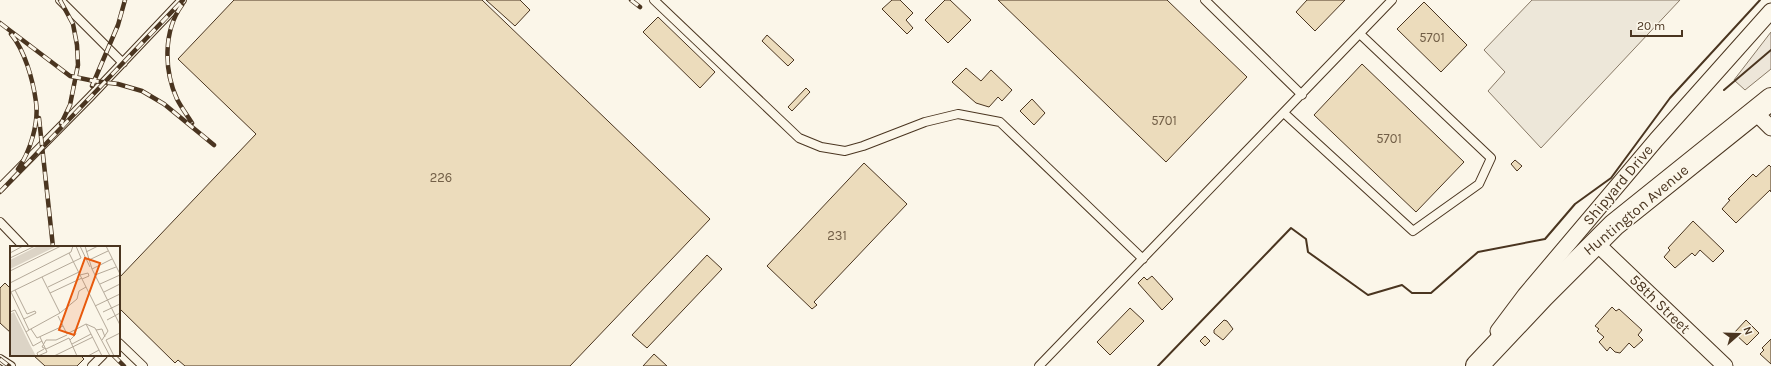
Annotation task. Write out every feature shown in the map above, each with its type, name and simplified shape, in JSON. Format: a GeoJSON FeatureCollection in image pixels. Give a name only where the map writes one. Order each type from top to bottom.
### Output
{"type":"FeatureCollection","features":[{"type":"Feature","properties":{"kind":"main road","name":"Huntington Avenue"},"geometry":{"type":"LineString","coordinates":[[1477,366],[1614,225],[1763,105]]}},
{"type":"Feature","properties":{"kind":"street","name":"Shipyard Drive"},"geometry":{"type":"LineString","coordinates":[[1472,366],[1525,294],[1656,140],[1771,11]]}},
{"type":"Feature","properties":{"kind":"street"},"geometry":{"type":"LineString","coordinates":[[1763,105],[1771,128]]}},
{"type":"Feature","properties":{"kind":"street","name":"58th Street"},"geometry":{"type":"LineString","coordinates":[[1596,242],[1725,366]]}},
{"type":"Feature","properties":{"kind":"lane"},"geometry":{"type":"LineString","coordinates":[[60,0],[123,63]]}},
{"type":"Feature","properties":{"kind":"lane"},"geometry":{"type":"LineString","coordinates":[[0,188],[123,63],[182,0]]}},
{"type":"Feature","properties":{"kind":"lane"},"geometry":{"type":"LineString","coordinates":[[654,0],[799,138],[821,147],[845,151],[863,146],[926,122],[958,114],[1000,122],[1143,259]]}},
{"type":"Feature","properties":{"kind":"lane"},"geometry":{"type":"LineString","coordinates":[[1205,0],[1302,94]]}},
{"type":"Feature","properties":{"kind":"lane"},"geometry":{"type":"LineString","coordinates":[[1039,366],[1392,0]]}},
{"type":"Feature","properties":{"kind":"lane"},"geometry":{"type":"LineString","coordinates":[[1284,113],[1413,231],[1479,184],[1490,158],[1360,34]]}},
{"type":"Feature","properties":{"kind":"lane"},"geometry":{"type":"LineString","coordinates":[[0,222],[23,246]]}},
{"type":"Feature","properties":{"kind":"lane"},"geometry":{"type":"LineString","coordinates":[[120,344],[143,366]]}},
{"type":"Feature","properties":{"kind":"lane"},"geometry":{"type":"LineString","coordinates":[[92,366],[102,356]]}},
{"type":"Feature","properties":{"kind":"lane"},"geometry":{"type":"LineString","coordinates":[[0,359],[11,366]]}},
{"type":"Feature","properties":{"kind":"shaded area"},"geometry":{"type":"Polygon","coordinates":[[[1532,0],[1680,0],[1541,148],[1488,91],[1505,72],[1484,50],[1532,0]]]}},
{"type":"Feature","properties":{"kind":"shaded area"},"geometry":{"type":"Polygon","coordinates":[[[1771,32],[1771,69],[1745,90],[1734,80],[1771,32]]]}},
{"type":"Feature","properties":{"kind":"building"},"geometry":{"type":"Polygon","coordinates":[[[234,0],[482,0],[710,219],[570,366],[185,366],[178,360],[175,363],[120,309],[120,277],[256,134],[178,59],[234,0]]]}},
{"type":"Feature","properties":{"kind":"building"},"geometry":{"type":"Polygon","coordinates":[[[486,0],[520,0],[530,10],[515,26],[486,0]]]}},
{"type":"Feature","properties":{"kind":"building"},"geometry":{"type":"Polygon","coordinates":[[[892,0],[900,0],[913,13],[906,20],[913,28],[907,34],[882,9],[892,0]]]}},
{"type":"Feature","properties":{"kind":"building"},"geometry":{"type":"Polygon","coordinates":[[[945,0],[950,0],[971,20],[948,43],[925,20],[945,0]]]}},
{"type":"Feature","properties":{"kind":"building"},"geometry":{"type":"Polygon","coordinates":[[[998,0],[1167,0],[1247,77],[1166,162],[998,0]]]}},
{"type":"Feature","properties":{"kind":"building"},"geometry":{"type":"Polygon","coordinates":[[[1307,0],[1345,0],[1315,31],[1296,12],[1307,0]]]}},
{"type":"Feature","properties":{"kind":"building"},"geometry":{"type":"Polygon","coordinates":[[[1424,2],[1467,45],[1441,72],[1397,29],[1424,2]]]}},
{"type":"Feature","properties":{"kind":"building"},"geometry":{"type":"Polygon","coordinates":[[[658,17],[715,72],[700,88],[643,32],[658,17]]]}},
{"type":"Feature","properties":{"kind":"building"},"geometry":{"type":"Polygon","coordinates":[[[767,35],[794,60],[788,66],[762,41],[767,35]]]}},
{"type":"Feature","properties":{"kind":"building"},"geometry":{"type":"Polygon","coordinates":[[[1362,64],[1464,162],[1416,212],[1314,115],[1362,64]]]}},
{"type":"Feature","properties":{"kind":"building"},"geometry":{"type":"Polygon","coordinates":[[[966,68],[981,81],[991,70],[1012,90],[1002,101],[998,97],[989,107],[976,103],[952,82],[966,68]]]}},
{"type":"Feature","properties":{"kind":"building"},"geometry":{"type":"Polygon","coordinates":[[[806,88],[810,92],[792,111],[788,107],[806,88]]]}},
{"type":"Feature","properties":{"kind":"building"},"geometry":{"type":"Polygon","coordinates":[[[1032,99],[1045,113],[1034,125],[1020,111],[1032,99]]]}},
{"type":"Feature","properties":{"kind":"building"},"geometry":{"type":"Polygon","coordinates":[[[1515,160],[1522,166],[1517,171],[1511,164],[1515,160]]]}},
{"type":"Feature","properties":{"kind":"building"},"geometry":{"type":"Polygon","coordinates":[[[864,163],[907,204],[814,302],[817,305],[812,309],[767,266],[864,163]]]}},
{"type":"Feature","properties":{"kind":"building"},"geometry":{"type":"Polygon","coordinates":[[[1769,165],[1771,167],[1771,192],[1770,190],[1736,223],[1722,209],[1730,200],[1728,199],[1753,174],[1756,177],[1769,165]]]}},
{"type":"Feature","properties":{"kind":"building"},"geometry":{"type":"Polygon","coordinates":[[[1693,221],[1724,251],[1713,262],[1700,250],[1695,256],[1692,253],[1675,268],[1664,257],[1670,250],[1668,248],[1693,221]]]}},
{"type":"Feature","properties":{"kind":"building"},"geometry":{"type":"Polygon","coordinates":[[[707,255],[722,269],[647,348],[632,335],[707,255]]]}},
{"type":"Feature","properties":{"kind":"building"},"geometry":{"type":"Polygon","coordinates":[[[1152,276],[1173,299],[1162,310],[1138,283],[1144,277],[1147,280],[1152,276]]]}},
{"type":"Feature","properties":{"kind":"building"},"geometry":{"type":"Polygon","coordinates":[[[5,283],[10,288],[10,332],[0,323],[0,288],[5,283]]]}},
{"type":"Feature","properties":{"kind":"building"},"geometry":{"type":"Polygon","coordinates":[[[1612,307],[1616,311],[1619,309],[1642,330],[1638,335],[1643,340],[1634,348],[1629,343],[1620,353],[1615,352],[1610,347],[1607,351],[1599,342],[1604,337],[1597,331],[1599,329],[1595,326],[1612,307]]]}},
{"type":"Feature","properties":{"kind":"building"},"geometry":{"type":"Polygon","coordinates":[[[1130,308],[1144,321],[1110,355],[1097,342],[1130,308]]]}},
{"type":"Feature","properties":{"kind":"building"},"geometry":{"type":"Polygon","coordinates":[[[1224,320],[1227,321],[1233,329],[1223,340],[1214,333],[1214,330],[1224,320]]]}},
{"type":"Feature","properties":{"kind":"building"},"geometry":{"type":"Polygon","coordinates":[[[1746,320],[1759,333],[1747,345],[1734,333],[1746,320]]]}},
{"type":"Feature","properties":{"kind":"building"},"geometry":{"type":"Polygon","coordinates":[[[1205,336],[1210,341],[1205,346],[1200,341],[1205,336]]]}},
{"type":"Feature","properties":{"kind":"building"},"geometry":{"type":"Polygon","coordinates":[[[1771,339],[1771,364],[1760,354],[1764,350],[1762,348],[1771,339]]]}},
{"type":"Feature","properties":{"kind":"building"},"geometry":{"type":"Polygon","coordinates":[[[654,354],[667,366],[643,366],[654,354]]]}},
{"type":"Feature","properties":{"kind":"building"},"geometry":{"type":"Polygon","coordinates":[[[34,356],[81,356],[84,359],[77,366],[45,366],[34,356]]]}},
{"type":"Feature","properties":{"kind":"railway"},"geometry":{"type":"LineString","coordinates":[[60,0],[73,24],[77,45],[78,65],[70,105],[61,124]]}},
{"type":"Feature","properties":{"kind":"railway"},"geometry":{"type":"LineString","coordinates":[[92,86],[118,25],[125,0]]}},
{"type":"Feature","properties":{"kind":"railway"},"geometry":{"type":"LineString","coordinates":[[0,192],[183,0]]}},
{"type":"Feature","properties":{"kind":"railway"},"geometry":{"type":"LineString","coordinates":[[631,0],[640,7]]}},
{"type":"Feature","properties":{"kind":"railway"},"geometry":{"type":"LineString","coordinates":[[182,5],[171,27],[168,64],[177,99],[192,123]]}},
{"type":"Feature","properties":{"kind":"railway"},"geometry":{"type":"LineString","coordinates":[[0,23],[70,76],[118,84],[142,91],[164,104],[214,145]]}},
{"type":"Feature","properties":{"kind":"railway"},"geometry":{"type":"LineString","coordinates":[[11,34],[28,66],[35,93],[37,110],[33,137],[18,169]]}},
{"type":"Feature","properties":{"kind":"railway"},"geometry":{"type":"LineString","coordinates":[[39,118],[53,246]]}},
{"type":"Feature","properties":{"kind":"railway"},"geometry":{"type":"LineString","coordinates":[[114,356],[124,366]]}},
{"type":"Feature","properties":{"kind":"railway"},"geometry":{"type":"LineString","coordinates":[[0,359],[9,366]]}},
{"type":"Feature","properties":{"kind":"wall"},"geometry":{"type":"LineString","coordinates":[[1158,366],[1291,228],[1306,239],[1308,252],[1368,295],[1402,285],[1412,293],[1431,293],[1478,252],[1545,239],[1575,204],[1611,178],[1670,98],[1760,0]]}},
{"type":"Feature","properties":{"kind":"wall"},"geometry":{"type":"LineString","coordinates":[[1724,90],[1771,50]]}}]}
